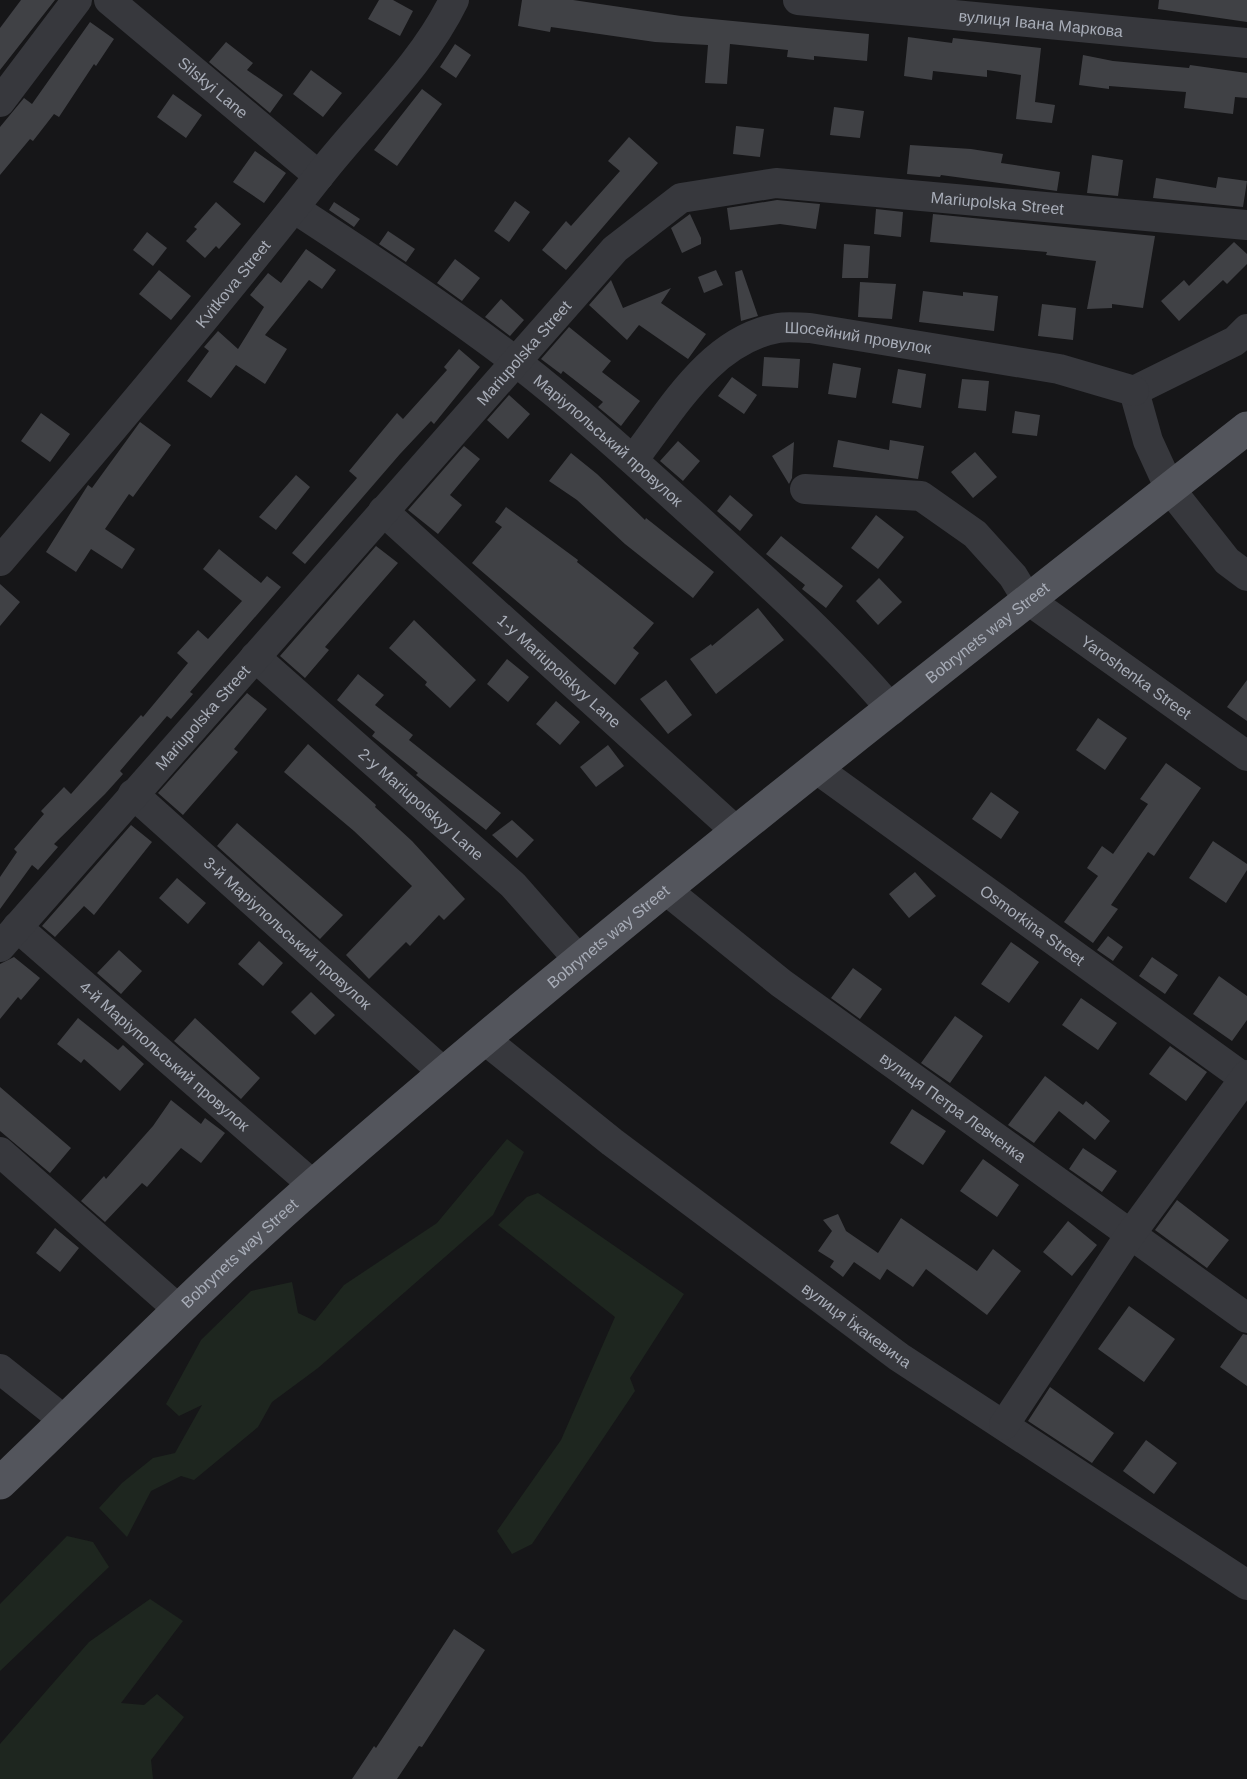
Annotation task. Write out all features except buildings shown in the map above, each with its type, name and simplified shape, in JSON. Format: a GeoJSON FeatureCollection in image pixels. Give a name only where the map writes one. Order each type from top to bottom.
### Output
{"type":"FeatureCollection","features":[{"type":"Feature","properties":{"kind":"main road","name":"Bobrynets way Street"},"geometry":{"type":"LineString","coordinates":[[0,1483],[177,1309],[313,1185],[578,959],[736,831],[892,710],[1027,599],[1247,428]]}},
{"type":"Feature","properties":{"kind":"street"},"geometry":{"type":"LineString","coordinates":[[0,102],[77,0]]}},
{"type":"Feature","properties":{"kind":"street","name":"Silskyi Lane"},"geometry":{"type":"LineString","coordinates":[[109,0],[319,176]]}},
{"type":"Feature","properties":{"kind":"street","name":"Kvitkova Street"},"geometry":{"type":"LineString","coordinates":[[0,561],[189,340],[319,176],[440,30],[454,0]]}},
{"type":"Feature","properties":{"kind":"street","name":"вулиця Івана Маркова"},"geometry":{"type":"LineString","coordinates":[[798,0],[1247,43]]}},
{"type":"Feature","properties":{"kind":"street","name":"Mariupolska Street"},"geometry":{"type":"LineString","coordinates":[[8,937],[383,511],[517,363],[615,249],[681,198],[776,183],[1247,225]]}},
{"type":"Feature","properties":{"kind":"street","name":"Маріупольський провулок"},"geometry":{"type":"LineString","coordinates":[[295,208],[426,295],[517,363],[633,460],[838,649],[892,710]]}},
{"type":"Feature","properties":{"kind":"street","name":"Шосейний провулок"},"geometry":{"type":"LineString","coordinates":[[633,460],[699,375],[718,356],[748,338],[780,328],[810,328],[1059,369],[1134,391]]}},
{"type":"Feature","properties":{"kind":"street"},"geometry":{"type":"LineString","coordinates":[[1247,329],[1235,341],[1134,391],[1148,441],[1170,489],[1227,561],[1247,576]]}},
{"type":"Feature","properties":{"kind":"street"},"geometry":{"type":"LineString","coordinates":[[806,489],[921,496],[975,534],[1013,576],[1027,599]]}},
{"type":"Feature","properties":{"kind":"street","name":"1-y Mariupolskyy Lane"},"geometry":{"type":"LineString","coordinates":[[383,511],[736,831]]}},
{"type":"Feature","properties":{"kind":"street","name":"Yaroshenka Street"},"geometry":{"type":"LineString","coordinates":[[1027,599],[1247,756]]}},
{"type":"Feature","properties":{"kind":"street","name":"2-y Mariupolskyy Lane"},"geometry":{"type":"LineString","coordinates":[[255,657],[513,885],[578,959]]}},
{"type":"Feature","properties":{"kind":"street","name":"Osmorkina Street"},"geometry":{"type":"LineString","coordinates":[[817,769],[1246,1078]]}},
{"type":"Feature","properties":{"kind":"street","name":"3-й Маріупольський провулок"},"geometry":{"type":"LineString","coordinates":[[133,794],[444,1073]]}},
{"type":"Feature","properties":{"kind":"street","name":"вулиця Петра Левченка"},"geometry":{"type":"LineString","coordinates":[[666,890],[781,982],[1247,1318]]}},
{"type":"Feature","properties":{"kind":"street","name":"4-й Маріупольський провулок"},"geometry":{"type":"LineString","coordinates":[[8,937],[313,1185]]}},
{"type":"Feature","properties":{"kind":"street","name":"вулиця Їжакевича"},"geometry":{"type":"LineString","coordinates":[[484,1039],[612,1142],[899,1357],[1247,1585]]}},
{"type":"Feature","properties":{"kind":"street"},"geometry":{"type":"LineString","coordinates":[[1004,1425],[1130,1235],[1246,1078]]}},
{"type":"Feature","properties":{"kind":"street"},"geometry":{"type":"LineString","coordinates":[[0,1152],[177,1309]]}},
{"type":"Feature","properties":{"kind":"street"},"geometry":{"type":"LineString","coordinates":[[0,1369],[64,1420]]}},
{"type":"Feature","properties":{"kind":"shaded area"},"geometry":{"type":"Polygon","coordinates":[[[507,1139],[524,1152],[493,1215],[318,1368],[272,1402],[258,1427],[194,1480],[181,1476],[151,1491],[127,1537],[99,1508],[122,1483],[153,1458],[175,1453],[202,1405],[179,1416],[166,1404],[201,1340],[251,1291],[292,1282],[298,1313],[315,1321],[344,1285],[437,1223],[507,1139]]]}},
{"type":"Feature","properties":{"kind":"shaded area"},"geometry":{"type":"Polygon","coordinates":[[[538,1193],[684,1294],[630,1378],[635,1391],[532,1544],[512,1554],[497,1531],[561,1440],[615,1317],[498,1225],[527,1197],[538,1193]]]}},
{"type":"Feature","properties":{"kind":"shaded area"},"geometry":{"type":"Polygon","coordinates":[[[67,1536],[93,1542],[109,1567],[0,1671],[0,1604],[67,1536]]]}},
{"type":"Feature","properties":{"kind":"shaded area"},"geometry":{"type":"Polygon","coordinates":[[[150,1599],[183,1621],[121,1703],[144,1705],[157,1694],[184,1717],[151,1760],[153,1779],[0,1779],[0,1744],[89,1642],[150,1599]]]}}]}
